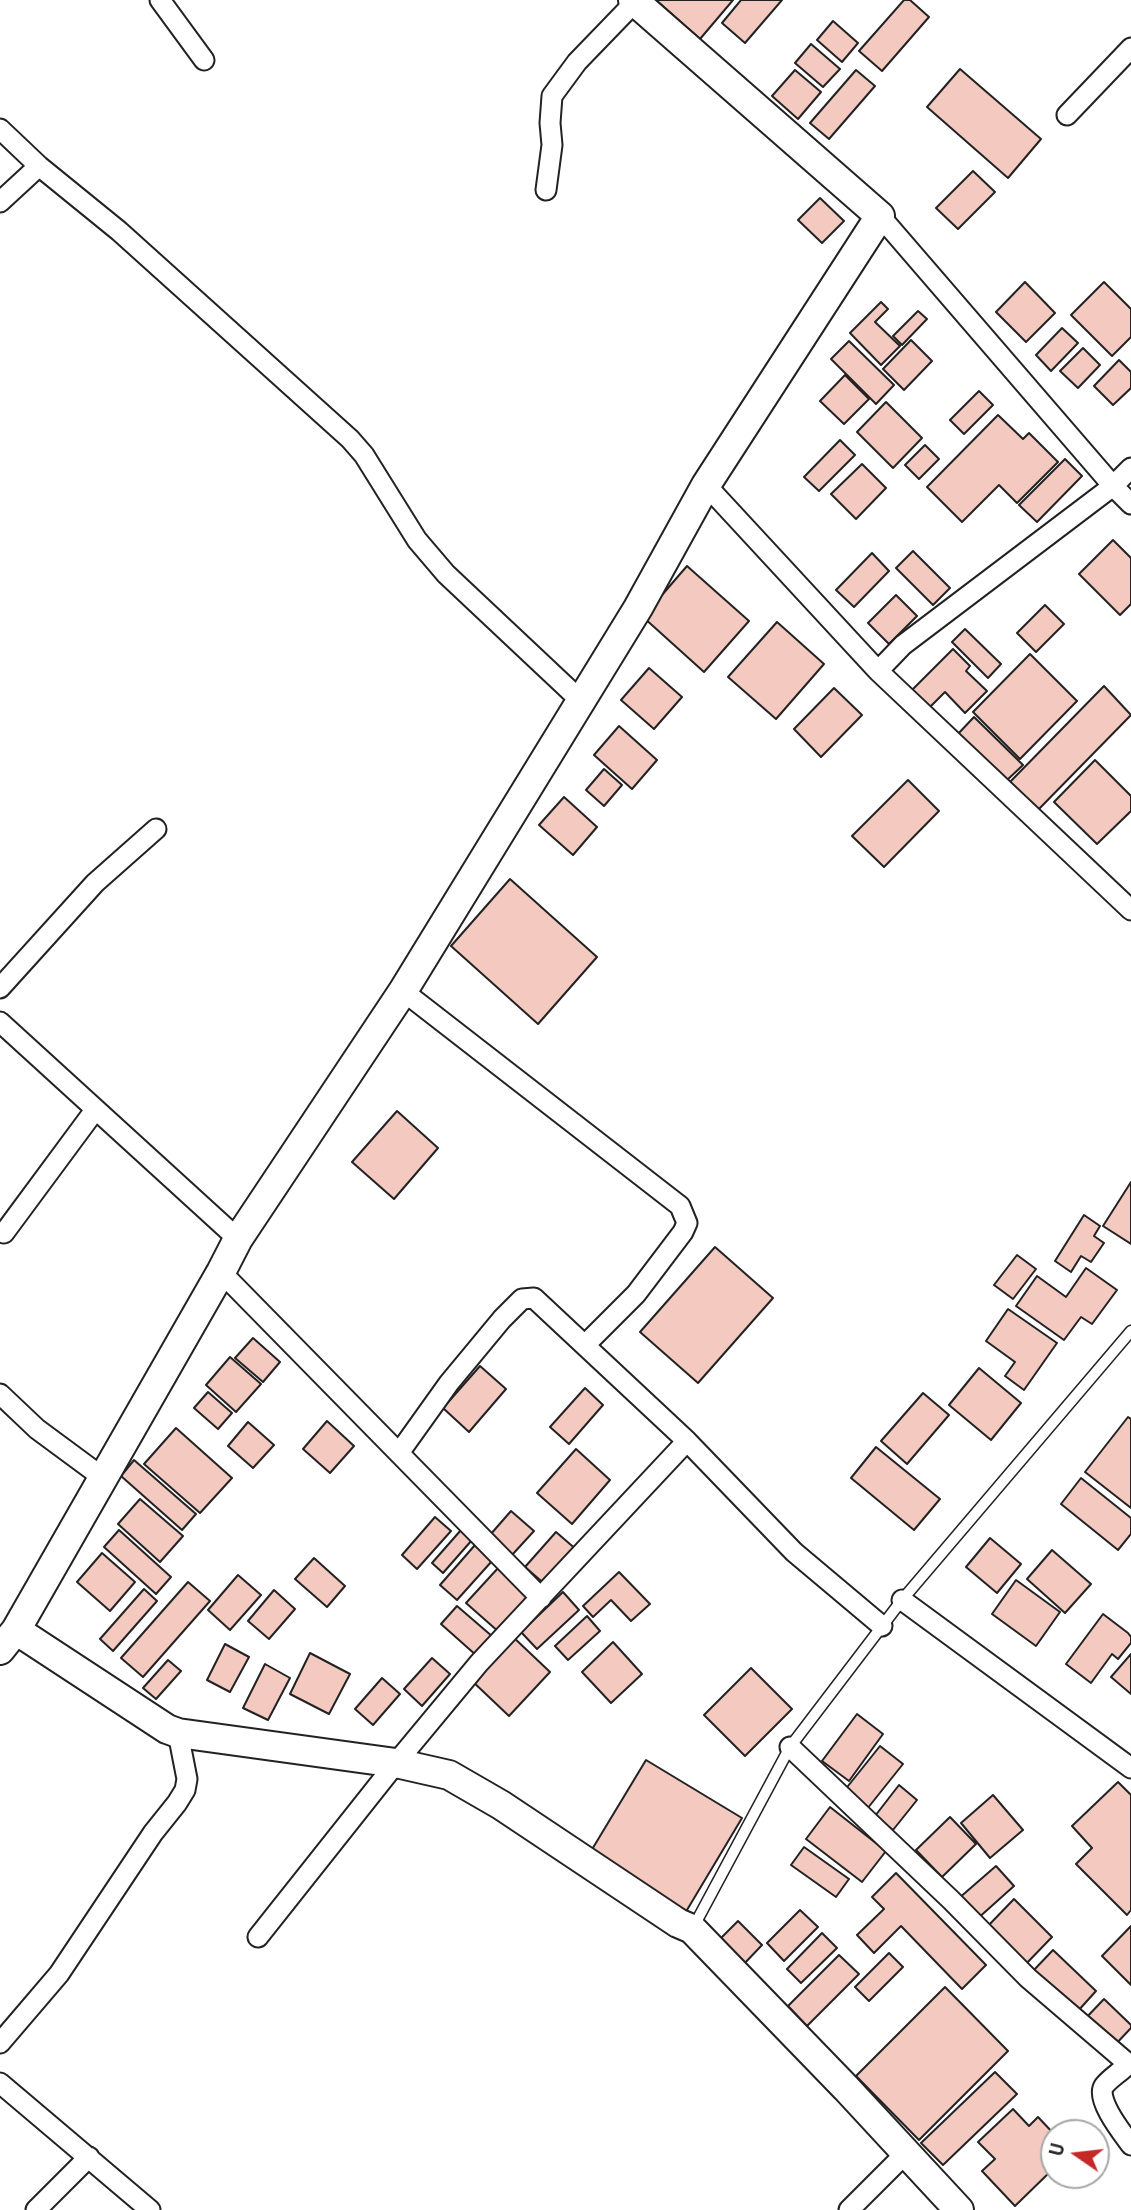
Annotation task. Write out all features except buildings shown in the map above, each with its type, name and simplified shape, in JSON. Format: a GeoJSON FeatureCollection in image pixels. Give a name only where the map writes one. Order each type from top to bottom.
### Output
{"type":"FeatureCollection","features":[{"type":"Feature","properties":{"kind":"street"},"geometry":{"type":"LineString","coordinates":[[160,0],[204,60]]}},
{"type":"Feature","properties":{"kind":"street"},"geometry":{"type":"LineString","coordinates":[[546,190],[552,145],[552,96],[577,62],[634,1],[880,216],[1131,504]]}},
{"type":"Feature","properties":{"kind":"street"},"geometry":{"type":"LineString","coordinates":[[1067,116],[1131,48]]}},
{"type":"Feature","properties":{"kind":"street"},"geometry":{"type":"LineString","coordinates":[[0,129],[39,166],[119,231],[350,439],[364,456],[416,540],[446,574],[580,700]]}},
{"type":"Feature","properties":{"kind":"street"},"geometry":{"type":"LineString","coordinates":[[0,202],[39,166]]}},
{"type":"Feature","properties":{"kind":"street"},"geometry":{"type":"LineString","coordinates":[[880,216],[706,485],[638,608],[403,991],[238,1239],[8,1640],[178,1733],[396,1763],[436,1771],[462,1781],[678,1923],[692,1929],[959,2210]]}},
{"type":"Feature","properties":{"kind":"street"},"geometry":{"type":"LineString","coordinates":[[878,671],[903,645],[1113,486],[1131,468]]}},
{"type":"Feature","properties":{"kind":"street"},"geometry":{"type":"LineString","coordinates":[[706,485],[878,671],[1131,910]]}},
{"type":"Feature","properties":{"kind":"street"},"geometry":{"type":"LineString","coordinates":[[0,988],[96,883],[156,830]]}},
{"type":"Feature","properties":{"kind":"street"},"geometry":{"type":"LineString","coordinates":[[403,991],[680,1206],[687,1223],[683,1232],[636,1294],[586,1344]]}},
{"type":"Feature","properties":{"kind":"street"},"geometry":{"type":"LineString","coordinates":[[0,1022],[238,1239]]}},
{"type":"Feature","properties":{"kind":"street"},"geometry":{"type":"LineString","coordinates":[[4,1233],[94,1110]]}},
{"type":"Feature","properties":{"kind":"street"},"geometry":{"type":"LineString","coordinates":[[221,1272],[541,1598]]}},
{"type":"Feature","properties":{"kind":"street"},"geometry":{"type":"LineString","coordinates":[[399,1453],[449,1383],[502,1319],[522,1299],[534,1298],[687,1441],[794,1552],[882,1626]]}},
{"type":"Feature","properties":{"kind":"street"},"geometry":{"type":"LineString","coordinates":[[0,1394],[37,1429],[102,1477]]}},
{"type":"Feature","properties":{"kind":"street"},"geometry":{"type":"LineString","coordinates":[[258,1937],[479,1662],[687,1441]]}},
{"type":"Feature","properties":{"kind":"street"},"geometry":{"type":"LineString","coordinates":[[902,1600],[1131,1768]]}},
{"type":"Feature","properties":{"kind":"street"},"geometry":{"type":"LineString","coordinates":[[0,2043],[59,1974],[153,1833],[185,1790],[187,1779],[178,1733]]}},
{"type":"Feature","properties":{"kind":"street"},"geometry":{"type":"LineString","coordinates":[[790,1748],[951,1900],[1028,1978],[1125,2061],[1126,2067],[1105,2086],[1102,2095],[1131,2145]]}},
{"type":"Feature","properties":{"kind":"street"},"geometry":{"type":"LineString","coordinates":[[0,2083],[150,2210]]}},
{"type":"Feature","properties":{"kind":"street"},"geometry":{"type":"LineString","coordinates":[[849,2210],[906,2153]]}},
{"type":"Feature","properties":{"kind":"street"},"geometry":{"type":"LineString","coordinates":[[36,2210],[89,2157]]}},
{"type":"Feature","properties":{"kind":"lane"},"geometry":{"type":"LineString","coordinates":[[692,1929],[790,1748],[902,1600],[1131,1331]]}}]}
